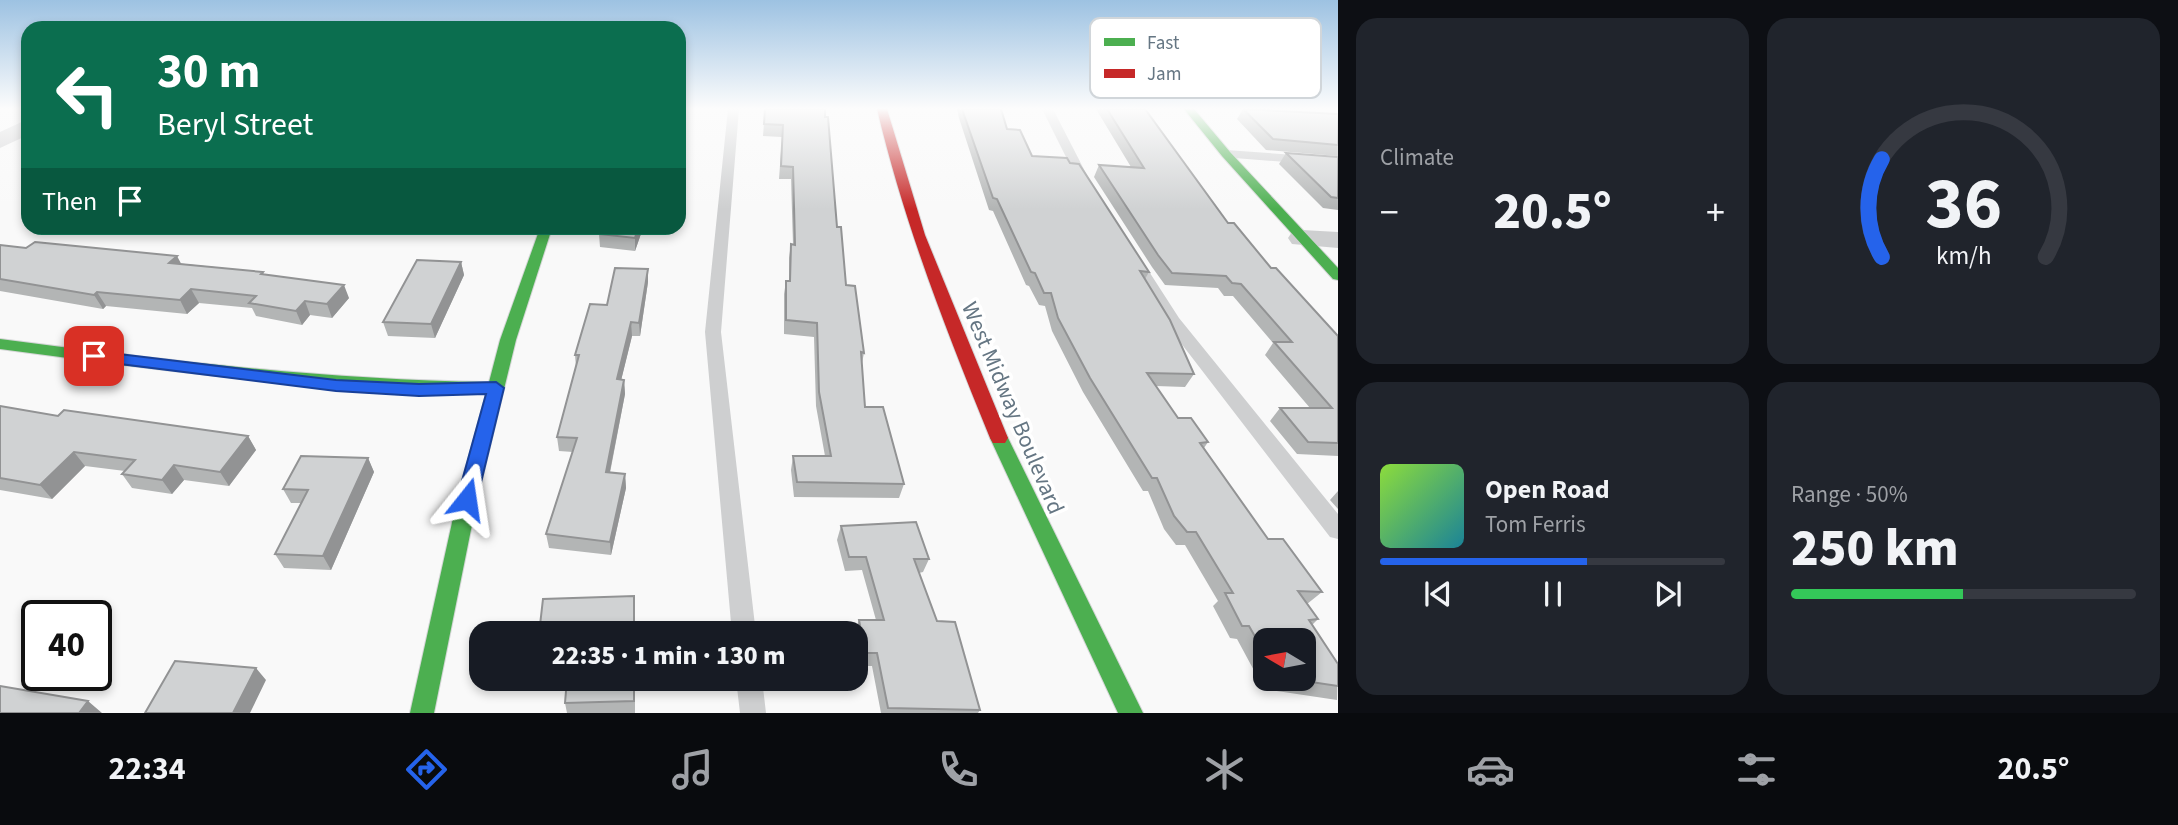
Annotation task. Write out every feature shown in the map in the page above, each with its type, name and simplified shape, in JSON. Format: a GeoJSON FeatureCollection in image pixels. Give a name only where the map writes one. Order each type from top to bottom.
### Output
{"type":"FeatureCollection","features":[{"type":"Feature","properties":{"kind":"street","name":"West Midway Boulevard"},"geometry":{"type":"LineString","coordinates":[[890,142],[900,181],[966,362],[1042,537],[1131,713]]}},
{"type":"Feature","properties":{"kind":"street"},"geometry":{"type":"LineString","coordinates":[[1216,142],[1338,276]]}},
{"type":"Feature","properties":{"kind":"street"},"geometry":{"type":"LineString","coordinates":[[422,713],[467,499],[508,340],[544,235]]}},
{"type":"Feature","properties":{"kind":"street"},"geometry":{"type":"LineString","coordinates":[[1301,238],[1338,240]]}},
{"type":"Feature","properties":{"kind":"street"},"geometry":{"type":"LineString","coordinates":[[0,344],[336,386],[419,390],[496,388]]}},
{"type":"Feature","properties":{"kind":"lane"},"geometry":{"type":"LineString","coordinates":[[731,142],[713,332],[743,621]]}},
{"type":"Feature","properties":{"kind":"lane"},"geometry":{"type":"LineString","coordinates":[[1063,142],[1075,168],[1098,203]]}},
{"type":"Feature","properties":{"kind":"lane"},"geometry":{"type":"LineString","coordinates":[[1226,154],[1338,162]]}},
{"type":"Feature","properties":{"kind":"lane"},"geometry":{"type":"LineString","coordinates":[[1128,250],[1173,321],[1338,530]]}},
{"type":"Feature","properties":{"kind":"lane"},"geometry":{"type":"LineString","coordinates":[[751,691],[753,713]]}},
{"type":"Feature","properties":{"kind":"building"},"geometry":{"type":"Polygon","coordinates":[[[782,142],[830,142],[837,227],[841,227],[846,285],[855,286],[864,353],[861,352],[865,407],[883,407],[904,484],[797,482],[793,456],[831,456],[819,392],[817,323],[786,320],[786,281],[790,281],[791,244],[795,245],[793,167],[781,166],[782,142]]]}},
{"type":"Feature","properties":{"kind":"building"},"geometry":{"type":"Polygon","coordinates":[[[974,142],[1026,142],[1032,156],[1067,158],[1070,163],[1079,164],[1149,272],[1140,271],[1170,320],[1194,374],[1147,373],[1178,418],[1191,418],[1208,442],[1200,443],[1268,539],[1283,539],[1322,592],[1298,591],[1318,619],[1309,620],[1314,628],[1253,628],[1253,633],[1249,626],[1242,626],[1225,593],[1233,593],[1196,532],[1187,532],[1174,516],[1157,478],[1152,478],[1090,378],[1058,318],[1051,293],[1044,293],[1035,273],[1031,272],[997,199],[993,198],[974,142]]]}},
{"type":"Feature","properties":{"kind":"building"},"geometry":{"type":"Polygon","coordinates":[[[1128,142],[1169,142],[1228,223],[1234,223],[1271,268],[1276,268],[1338,336],[1338,443],[1308,442],[1280,408],[1332,408],[1274,342],[1292,342],[1241,284],[1232,283],[1226,276],[1172,273],[1099,165],[1144,168],[1128,142]]]}},
{"type":"Feature","properties":{"kind":"building"},"geometry":{"type":"Polygon","coordinates":[[[1308,142],[1338,142],[1338,145],[1308,142]]]}},
{"type":"Feature","properties":{"kind":"building"},"geometry":{"type":"Polygon","coordinates":[[[1286,153],[1338,157],[1338,198],[1331,197],[1286,153]]]}},
{"type":"Feature","properties":{"kind":"building"},"geometry":{"type":"Polygon","coordinates":[[[608,235],[636,235],[635,238],[608,235]]]}},
{"type":"Feature","properties":{"kind":"building"},"geometry":{"type":"Polygon","coordinates":[[[35,242],[177,256],[169,263],[263,272],[261,274],[344,285],[327,304],[305,301],[296,311],[249,303],[256,296],[191,289],[180,300],[97,292],[94,295],[0,279],[0,245],[26,248],[35,242]]]}},
{"type":"Feature","properties":{"kind":"building"},"geometry":{"type":"Polygon","coordinates":[[[417,260],[461,262],[431,324],[383,322],[417,260]]]}},
{"type":"Feature","properties":{"kind":"building"},"geometry":{"type":"Polygon","coordinates":[[[615,268],[648,269],[639,323],[631,322],[617,379],[624,380],[606,472],[625,474],[610,542],[546,534],[577,438],[557,437],[579,355],[575,355],[590,304],[607,305],[615,268]]]}},
{"type":"Feature","properties":{"kind":"building"},"geometry":{"type":"Polygon","coordinates":[[[0,406],[58,416],[64,410],[248,436],[220,472],[174,465],[162,480],[122,474],[135,460],[74,452],[40,485],[0,478],[0,406]]]}},
{"type":"Feature","properties":{"kind":"building"},"geometry":{"type":"Polygon","coordinates":[[[301,456],[368,458],[323,556],[275,554],[308,490],[283,489],[301,456]]]}},
{"type":"Feature","properties":{"kind":"building"},"geometry":{"type":"Polygon","coordinates":[[[916,522],[929,559],[914,559],[937,621],[955,622],[980,710],[888,708],[877,653],[868,653],[868,621],[859,620],[884,620],[866,557],[849,557],[841,526],[916,522]]]}},
{"type":"Feature","properties":{"kind":"building"},"geometry":{"type":"Polygon","coordinates":[[[634,596],[634,621],[540,621],[543,599],[634,596]]]}},
{"type":"Feature","properties":{"kind":"building"},"geometry":{"type":"Polygon","coordinates":[[[1316,631],[1338,664],[1338,686],[1316,683],[1316,631]]]}},
{"type":"Feature","properties":{"kind":"building"},"geometry":{"type":"Polygon","coordinates":[[[175,661],[256,668],[233,713],[145,713],[175,661]]]}},
{"type":"Feature","properties":{"kind":"building"},"geometry":{"type":"Polygon","coordinates":[[[0,686],[88,701],[79,713],[0,713],[0,686]]]}},
{"type":"Feature","properties":{"kind":"building"},"geometry":{"type":"Polygon","coordinates":[[[566,691],[634,691],[634,701],[565,703],[566,691]]]}},
{"type":"Feature","properties":{"kind":"traffic: fast"},"geometry":{"type":"LineString","coordinates":[[1216,142],[1338,276]]}},
{"type":"Feature","properties":{"kind":"traffic: fast"},"geometry":{"type":"LineString","coordinates":[[422,713],[467,500],[508,340],[544,235]]}},
{"type":"Feature","properties":{"kind":"traffic: fast"},"geometry":{"type":"LineString","coordinates":[[0,344],[185,368],[309,380],[496,388]]}},
{"type":"Feature","properties":{"kind":"traffic: fast"},"geometry":{"type":"LineString","coordinates":[[999,438],[1131,713]]}},
{"type":"Feature","properties":{"kind":"traffic: jam"},"geometry":{"type":"LineString","coordinates":[[890,142],[918,235],[999,438]]}},
{"type":"Feature","properties":{"kind":"route"},"geometry":{"type":"LineString","coordinates":[[94,356],[336,386],[419,390],[496,388],[467,499]]}}]}
